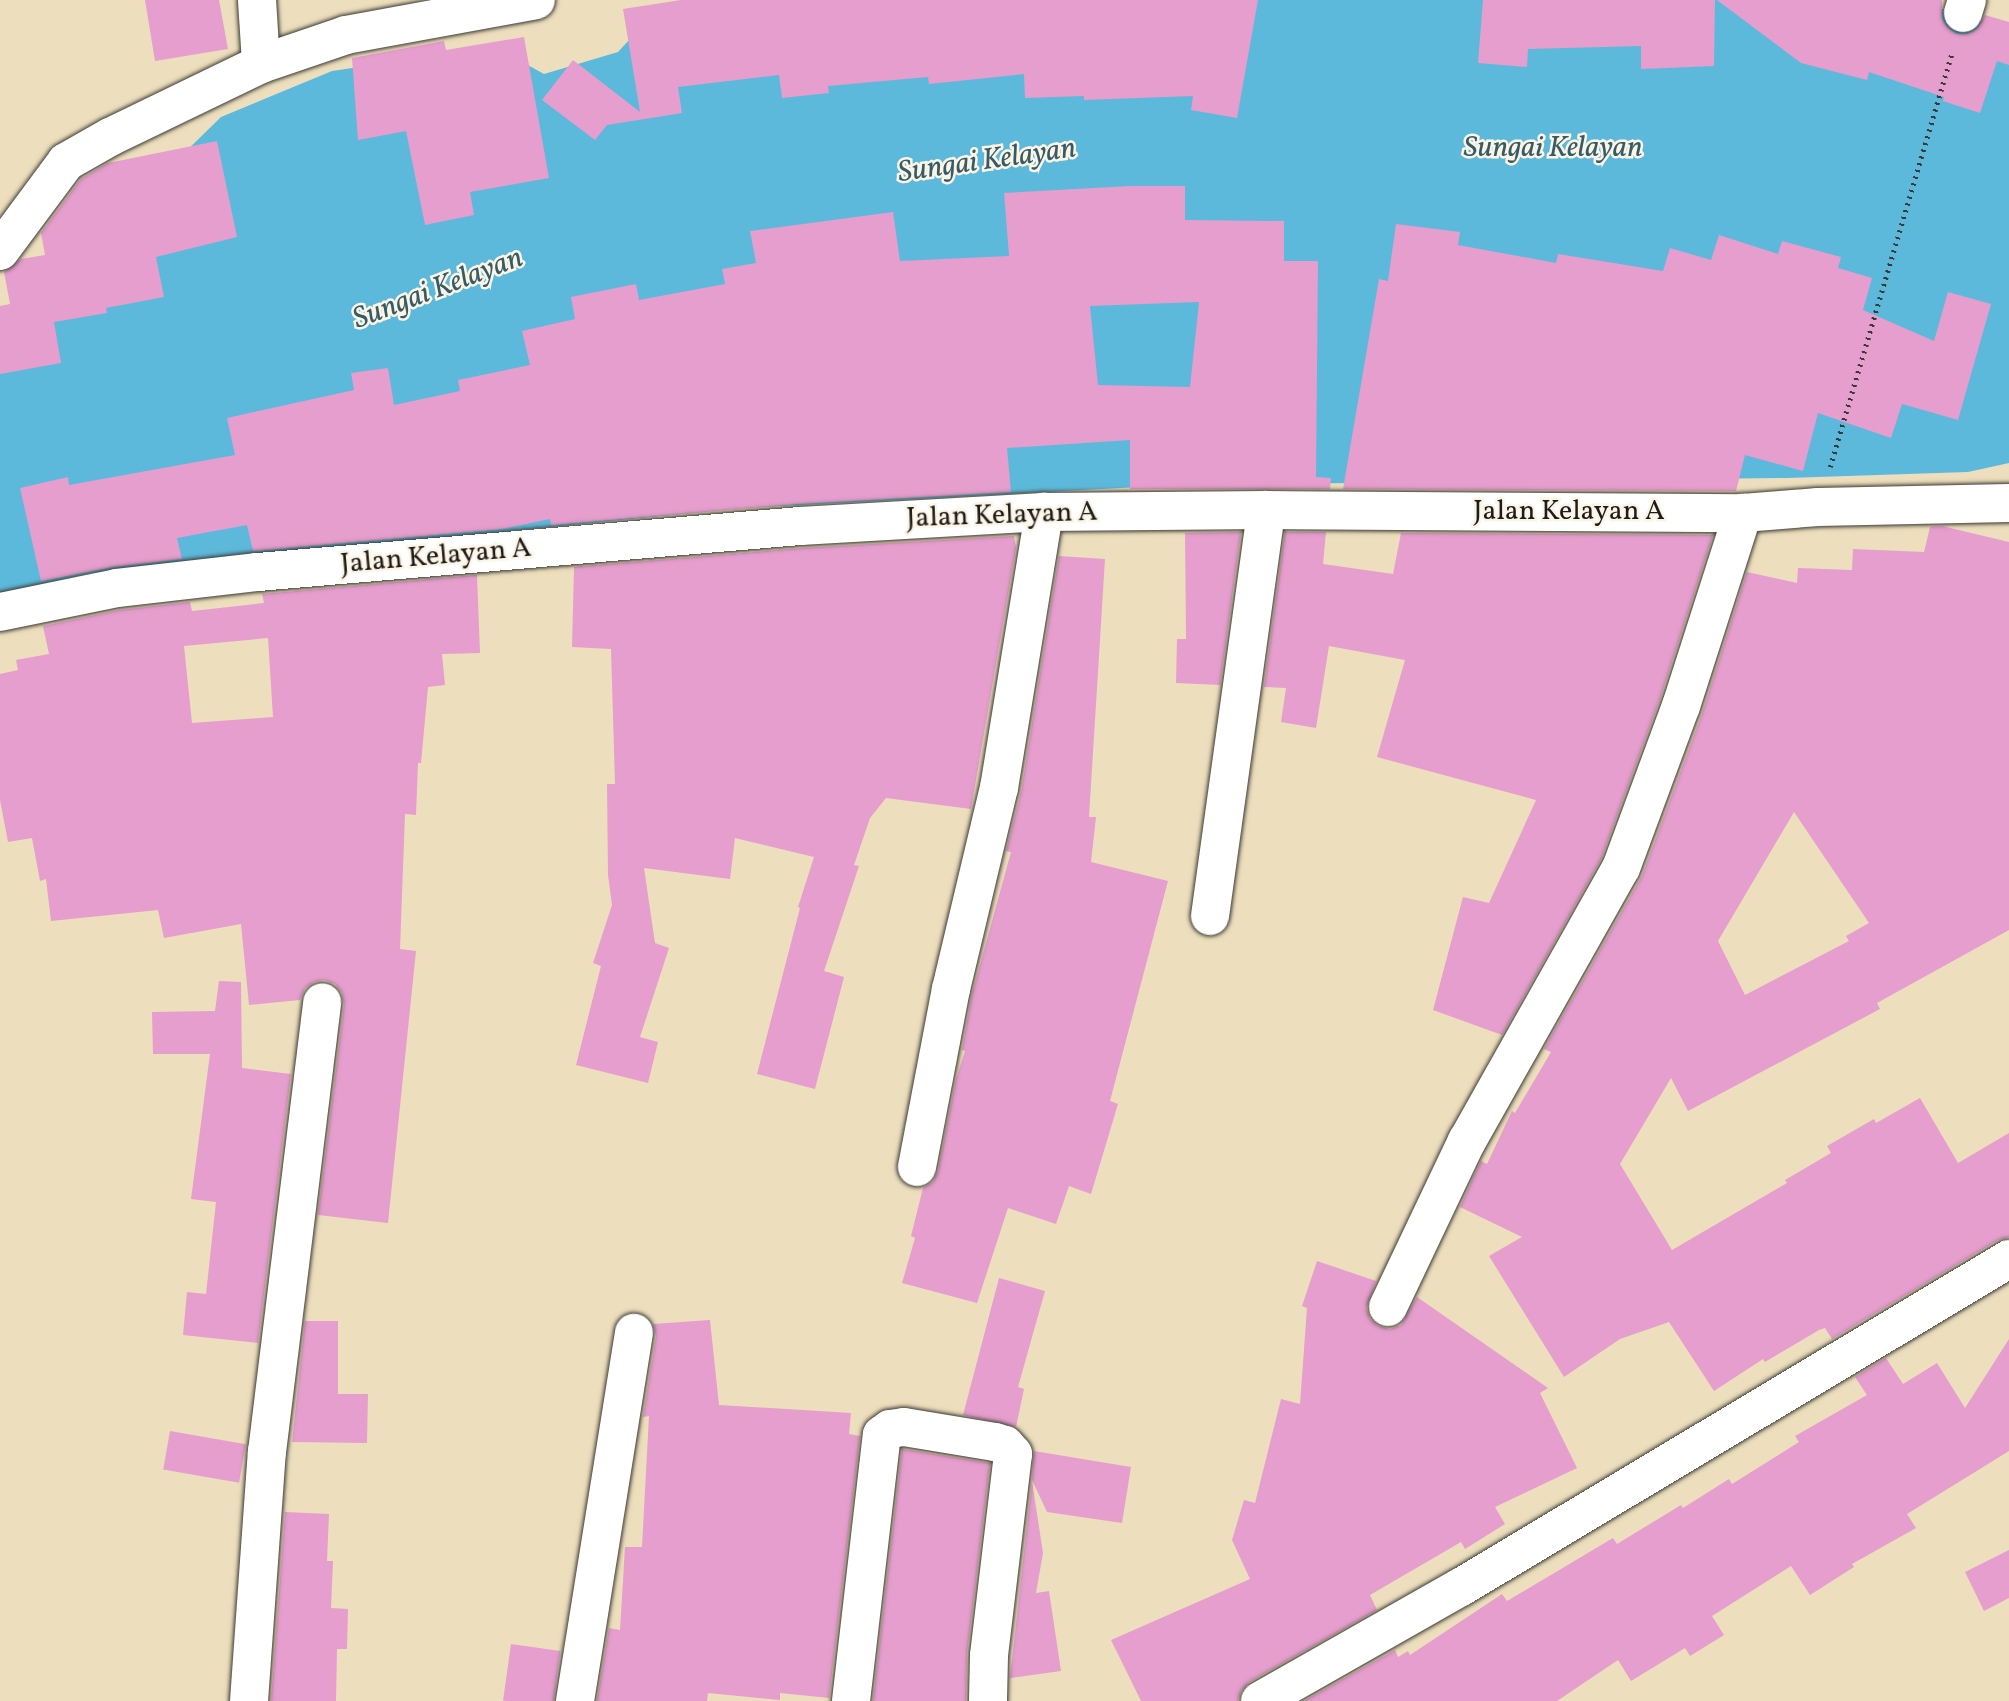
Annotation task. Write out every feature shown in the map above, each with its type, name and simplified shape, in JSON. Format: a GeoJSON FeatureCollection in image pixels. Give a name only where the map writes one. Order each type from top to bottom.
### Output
{"type":"FeatureCollection","features":[{"type":"Feature","properties":{"kind":"street"},"geometry":{"type":"LineString","coordinates":[[257,0],[261,64]]}},
{"type":"Feature","properties":{"kind":"street"},"geometry":{"type":"LineString","coordinates":[[0,251],[66,162],[110,137],[261,64],[346,35],[488,4],[536,0]]}},
{"type":"Feature","properties":{"kind":"street","name":"Jalan Kelayan A"},"geometry":{"type":"LineString","coordinates":[[0,612],[117,588],[258,572],[800,526],[1044,513],[1266,510],[1743,513],[1821,497],[2009,503]]}},
{"type":"Feature","properties":{"kind":"street"},"geometry":{"type":"LineString","coordinates":[[1210,916],[1266,510]]}},
{"type":"Feature","properties":{"kind":"street"},"geometry":{"type":"LineString","coordinates":[[918,1167],[951,989],[999,788],[1044,513]]}},
{"type":"Feature","properties":{"kind":"street"},"geometry":{"type":"LineString","coordinates":[[1388,1307],[1467,1141],[1621,868],[1681,706],[1743,513]]}},
{"type":"Feature","properties":{"kind":"street"},"geometry":{"type":"LineString","coordinates":[[250,1701],[267,1452],[322,1002]]}},
{"type":"Feature","properties":{"kind":"street"},"geometry":{"type":"LineString","coordinates":[[1260,1701],[1472,1580],[2009,1259]]}},
{"type":"Feature","properties":{"kind":"street"},"geometry":{"type":"LineString","coordinates":[[575,1701],[634,1333]]}},
{"type":"Feature","properties":{"kind":"street"},"geometry":{"type":"LineString","coordinates":[[851,1701],[882,1435],[890,1429],[904,1427],[995,1442],[1004,1445],[1013,1454],[989,1656],[988,1701]]}},
{"type":"Feature","properties":{"kind":"path"},"geometry":{"type":"LineString","coordinates":[[1821,497],[1965,6]]}},
{"type":"Feature","properties":{"kind":"water","name":"Sungai Kelayan"},"geometry":{"type":"Polygon","coordinates":[[[849,0],[1912,0],[2009,29],[2009,463],[1968,472],[1787,478],[1178,485],[741,508],[92,573],[0,593],[0,323],[24,310],[221,117],[332,71],[495,47],[544,74],[618,52],[641,27],[849,0]]]}},
{"type":"Feature","properties":{"kind":"building"},"geometry":{"type":"Polygon","coordinates":[[[145,0],[219,0],[228,49],[155,61],[145,0]]]}},
{"type":"Feature","properties":{"kind":"building"},"geometry":{"type":"Polygon","coordinates":[[[681,0],[1258,0],[1237,118],[1191,110],[1193,96],[1084,100],[1084,96],[1025,98],[1024,74],[929,84],[928,77],[828,86],[829,93],[782,98],[779,75],[678,87],[682,113],[607,125],[595,140],[542,100],[573,60],[640,112],[623,9],[681,0]]]}},
{"type":"Feature","properties":{"kind":"building"},"geometry":{"type":"Polygon","coordinates":[[[1483,0],[1715,0],[1714,66],[1641,69],[1641,46],[1528,49],[1527,67],[1478,63],[1483,0]]]}},
{"type":"Feature","properties":{"kind":"building"},"geometry":{"type":"Polygon","coordinates":[[[1717,0],[1942,0],[1942,19],[1956,34],[1967,34],[1977,29],[1985,15],[2009,22],[2009,65],[1997,61],[1980,113],[1943,101],[1944,97],[1869,72],[1867,80],[1801,63],[1717,0]]]}},
{"type":"Feature","properties":{"kind":"building"},"geometry":{"type":"Polygon","coordinates":[[[524,37],[549,178],[470,192],[474,215],[425,225],[406,131],[358,140],[352,58],[444,41],[446,50],[524,37]]]}},
{"type":"Feature","properties":{"kind":"building"},"geometry":{"type":"Polygon","coordinates":[[[217,141],[237,237],[156,257],[164,297],[106,308],[107,313],[54,322],[61,363],[0,374],[0,306],[10,304],[4,272],[21,259],[45,255],[41,233],[81,179],[108,163],[217,141]]]}},
{"type":"Feature","properties":{"kind":"building"},"geometry":{"type":"Polygon","coordinates":[[[1130,186],[1185,186],[1185,220],[1284,221],[1284,261],[1318,261],[1316,477],[1331,478],[1330,489],[1130,489],[1130,440],[1007,448],[1011,492],[798,504],[551,525],[550,519],[502,529],[253,551],[247,525],[177,538],[182,559],[113,567],[41,581],[20,488],[68,477],[69,485],[235,455],[227,418],[354,390],[351,373],[388,368],[394,405],[460,391],[458,380],[530,365],[522,331],[575,319],[571,297],[636,284],[639,300],[725,284],[722,269],[756,263],[750,231],[893,212],[900,261],[1009,256],[1004,193],[1130,186]],[[1199,302],[1090,306],[1098,385],[1190,387],[1199,302]]]}},
{"type":"Feature","properties":{"kind":"building"},"geometry":{"type":"Polygon","coordinates":[[[1396,224],[1460,232],[1458,245],[1556,263],[1558,254],[1663,271],[1670,248],[1711,260],[1719,235],[1778,254],[1782,241],[1841,257],[1838,268],[1872,278],[1863,310],[1934,341],[1948,292],[1991,304],[1958,420],[1902,404],[1891,438],[1818,413],[1803,471],[1745,455],[1736,491],[1343,489],[1379,279],[1388,281],[1396,224]]]}},
{"type":"Feature","properties":{"kind":"building"},"geometry":{"type":"Polygon","coordinates":[[[1942,526],[2009,542],[2009,930],[1877,1003],[1880,1009],[1688,1111],[1671,1078],[1620,1164],[1672,1250],[1787,1183],[1785,1180],[1831,1153],[1827,1146],[1874,1119],[1876,1123],[1920,1098],[1958,1163],[2009,1133],[2009,1237],[1998,1240],[1832,1339],[1825,1328],[1819,1330],[1765,1362],[1763,1359],[1714,1391],[1669,1322],[1620,1339],[1564,1377],[1489,1256],[1522,1237],[1460,1207],[1481,1161],[1487,1164],[1512,1111],[1515,1113],[1551,1052],[1544,1049],[1642,876],[1702,714],[1747,572],[1797,583],[1798,568],[1852,570],[1853,549],[1924,552],[1930,527],[1942,526]],[[1794,812],[1718,941],[1745,995],[1849,941],[1846,936],[1869,923],[1794,812]]]}},
{"type":"Feature","properties":{"kind":"building"},"geometry":{"type":"Polygon","coordinates":[[[1241,532],[1220,685],[1176,683],[1177,639],[1186,639],[1185,533],[1241,532]]]}},
{"type":"Feature","properties":{"kind":"building"},"geometry":{"type":"Polygon","coordinates":[[[1285,532],[1326,532],[1323,564],[1393,574],[1401,533],[1713,535],[1660,699],[1601,859],[1502,1035],[1433,1010],[1463,897],[1489,903],[1536,800],[1377,757],[1405,660],[1329,646],[1316,728],[1281,722],[1286,688],[1264,687],[1285,532]]]}},
{"type":"Feature","properties":{"kind":"building"},"geometry":{"type":"Polygon","coordinates":[[[1014,536],[1016,548],[971,809],[886,798],[870,818],[854,865],[859,866],[824,971],[844,977],[815,1089],[757,1074],[800,908],[798,907],[814,857],[735,838],[730,879],[644,868],[655,943],[669,948],[640,1037],[658,1042],[648,1083],[576,1065],[601,966],[593,963],[612,905],[608,875],[607,784],[615,784],[611,649],[572,647],[574,567],[802,548],[1014,536]]]}},
{"type":"Feature","properties":{"kind":"building"},"geometry":{"type":"Polygon","coordinates":[[[1059,556],[1105,559],[1089,817],[1096,817],[1091,862],[1168,881],[1110,1101],[1118,1104],[1091,1194],[1069,1186],[1056,1224],[1008,1208],[977,1303],[902,1283],[915,1238],[911,1236],[923,1188],[933,1182],[938,1171],[956,1079],[965,1051],[962,1050],[972,994],[1011,852],[1006,851],[1021,792],[1059,556]]]}},
{"type":"Feature","properties":{"kind":"building"},"geometry":{"type":"Polygon","coordinates":[[[477,575],[480,653],[442,654],[445,685],[428,687],[421,763],[418,763],[416,815],[405,814],[400,949],[416,951],[388,1223],[318,1215],[344,1005],[342,993],[335,984],[324,980],[314,982],[305,988],[300,1000],[249,1005],[241,924],[164,938],[158,910],[51,921],[46,879],[40,881],[32,838],[8,842],[0,800],[0,674],[18,670],[16,660],[49,654],[43,626],[120,610],[190,602],[192,611],[264,603],[262,594],[477,575]],[[268,638],[184,646],[192,723],[273,717],[268,638]]]}},
{"type":"Feature","properties":{"kind":"building"},"geometry":{"type":"Polygon","coordinates":[[[219,981],[241,982],[242,1068],[291,1074],[258,1343],[183,1335],[187,1292],[206,1294],[216,1202],[191,1199],[210,1054],[153,1054],[152,1012],[215,1011],[219,981]]]}},
{"type":"Feature","properties":{"kind":"building"},"geometry":{"type":"Polygon","coordinates":[[[1317,1261],[1376,1281],[1366,1308],[1370,1319],[1378,1326],[1390,1329],[1401,1325],[1417,1297],[1548,1388],[1540,1393],[1577,1468],[1495,1507],[1505,1524],[1465,1549],[1461,1542],[1370,1595],[1377,1610],[1249,1682],[1241,1691],[1238,1701],[1141,1701],[1111,1640],[1250,1579],[1232,1540],[1244,1500],[1255,1503],[1281,1399],[1300,1404],[1307,1308],[1302,1306],[1317,1261]]]}},
{"type":"Feature","properties":{"kind":"building"},"geometry":{"type":"Polygon","coordinates":[[[999,1278],[1045,1291],[1018,1387],[1024,1389],[1016,1427],[963,1415],[999,1278]]]}},
{"type":"Feature","properties":{"kind":"building"},"geometry":{"type":"Polygon","coordinates":[[[710,1320],[719,1405],[851,1413],[849,1434],[860,1436],[829,1698],[780,1693],[780,1700],[708,1693],[707,1701],[597,1701],[609,1628],[620,1630],[625,1547],[642,1547],[649,1416],[643,1417],[656,1336],[653,1324],[710,1320]]]}},
{"type":"Feature","properties":{"kind":"building"},"geometry":{"type":"Polygon","coordinates":[[[305,1321],[338,1321],[338,1394],[368,1394],[367,1443],[292,1442],[305,1321]]]}},
{"type":"Feature","properties":{"kind":"building"},"geometry":{"type":"Polygon","coordinates":[[[2009,1339],[2009,1451],[1907,1514],[1916,1528],[1852,1564],[1854,1567],[1810,1595],[1791,1566],[1712,1616],[1724,1635],[1690,1656],[1685,1648],[1631,1681],[1618,1660],[1557,1701],[1304,1701],[1395,1650],[1398,1657],[1408,1651],[1410,1655],[1502,1594],[1507,1601],[1613,1538],[1617,1544],[1729,1479],[1732,1484],[1799,1442],[1795,1436],[1867,1395],[1855,1377],[1886,1358],[1903,1384],[1937,1363],[1965,1408],[2009,1339]]]}},
{"type":"Feature","properties":{"kind":"building"},"geometry":{"type":"Polygon","coordinates":[[[170,1431],[246,1444],[239,1483],[163,1469],[170,1431]]]}},
{"type":"Feature","properties":{"kind":"building"},"geometry":{"type":"Polygon","coordinates":[[[902,1449],[990,1463],[967,1654],[966,1701],[873,1701],[902,1449]]]}},
{"type":"Feature","properties":{"kind":"building"},"geometry":{"type":"Polygon","coordinates":[[[1034,1451],[1131,1467],[1122,1523],[1047,1512],[1032,1480],[1034,1451]]]}},
{"type":"Feature","properties":{"kind":"building"},"geometry":{"type":"Polygon","coordinates":[[[1032,1481],[1043,1553],[1036,1593],[1049,1591],[1061,1671],[1010,1678],[1032,1481]]]}},
{"type":"Feature","properties":{"kind":"building"},"geometry":{"type":"Polygon","coordinates":[[[285,1512],[329,1514],[327,1561],[333,1561],[331,1608],[348,1609],[347,1649],[337,1649],[336,1701],[271,1701],[285,1512]]]}},
{"type":"Feature","properties":{"kind":"building"},"geometry":{"type":"Polygon","coordinates":[[[2009,1550],[2009,1598],[1984,1611],[1965,1572],[2009,1550]]]}},
{"type":"Feature","properties":{"kind":"building"},"geometry":{"type":"Polygon","coordinates":[[[511,1644],[561,1651],[553,1701],[503,1700],[511,1644]]]}}]}
